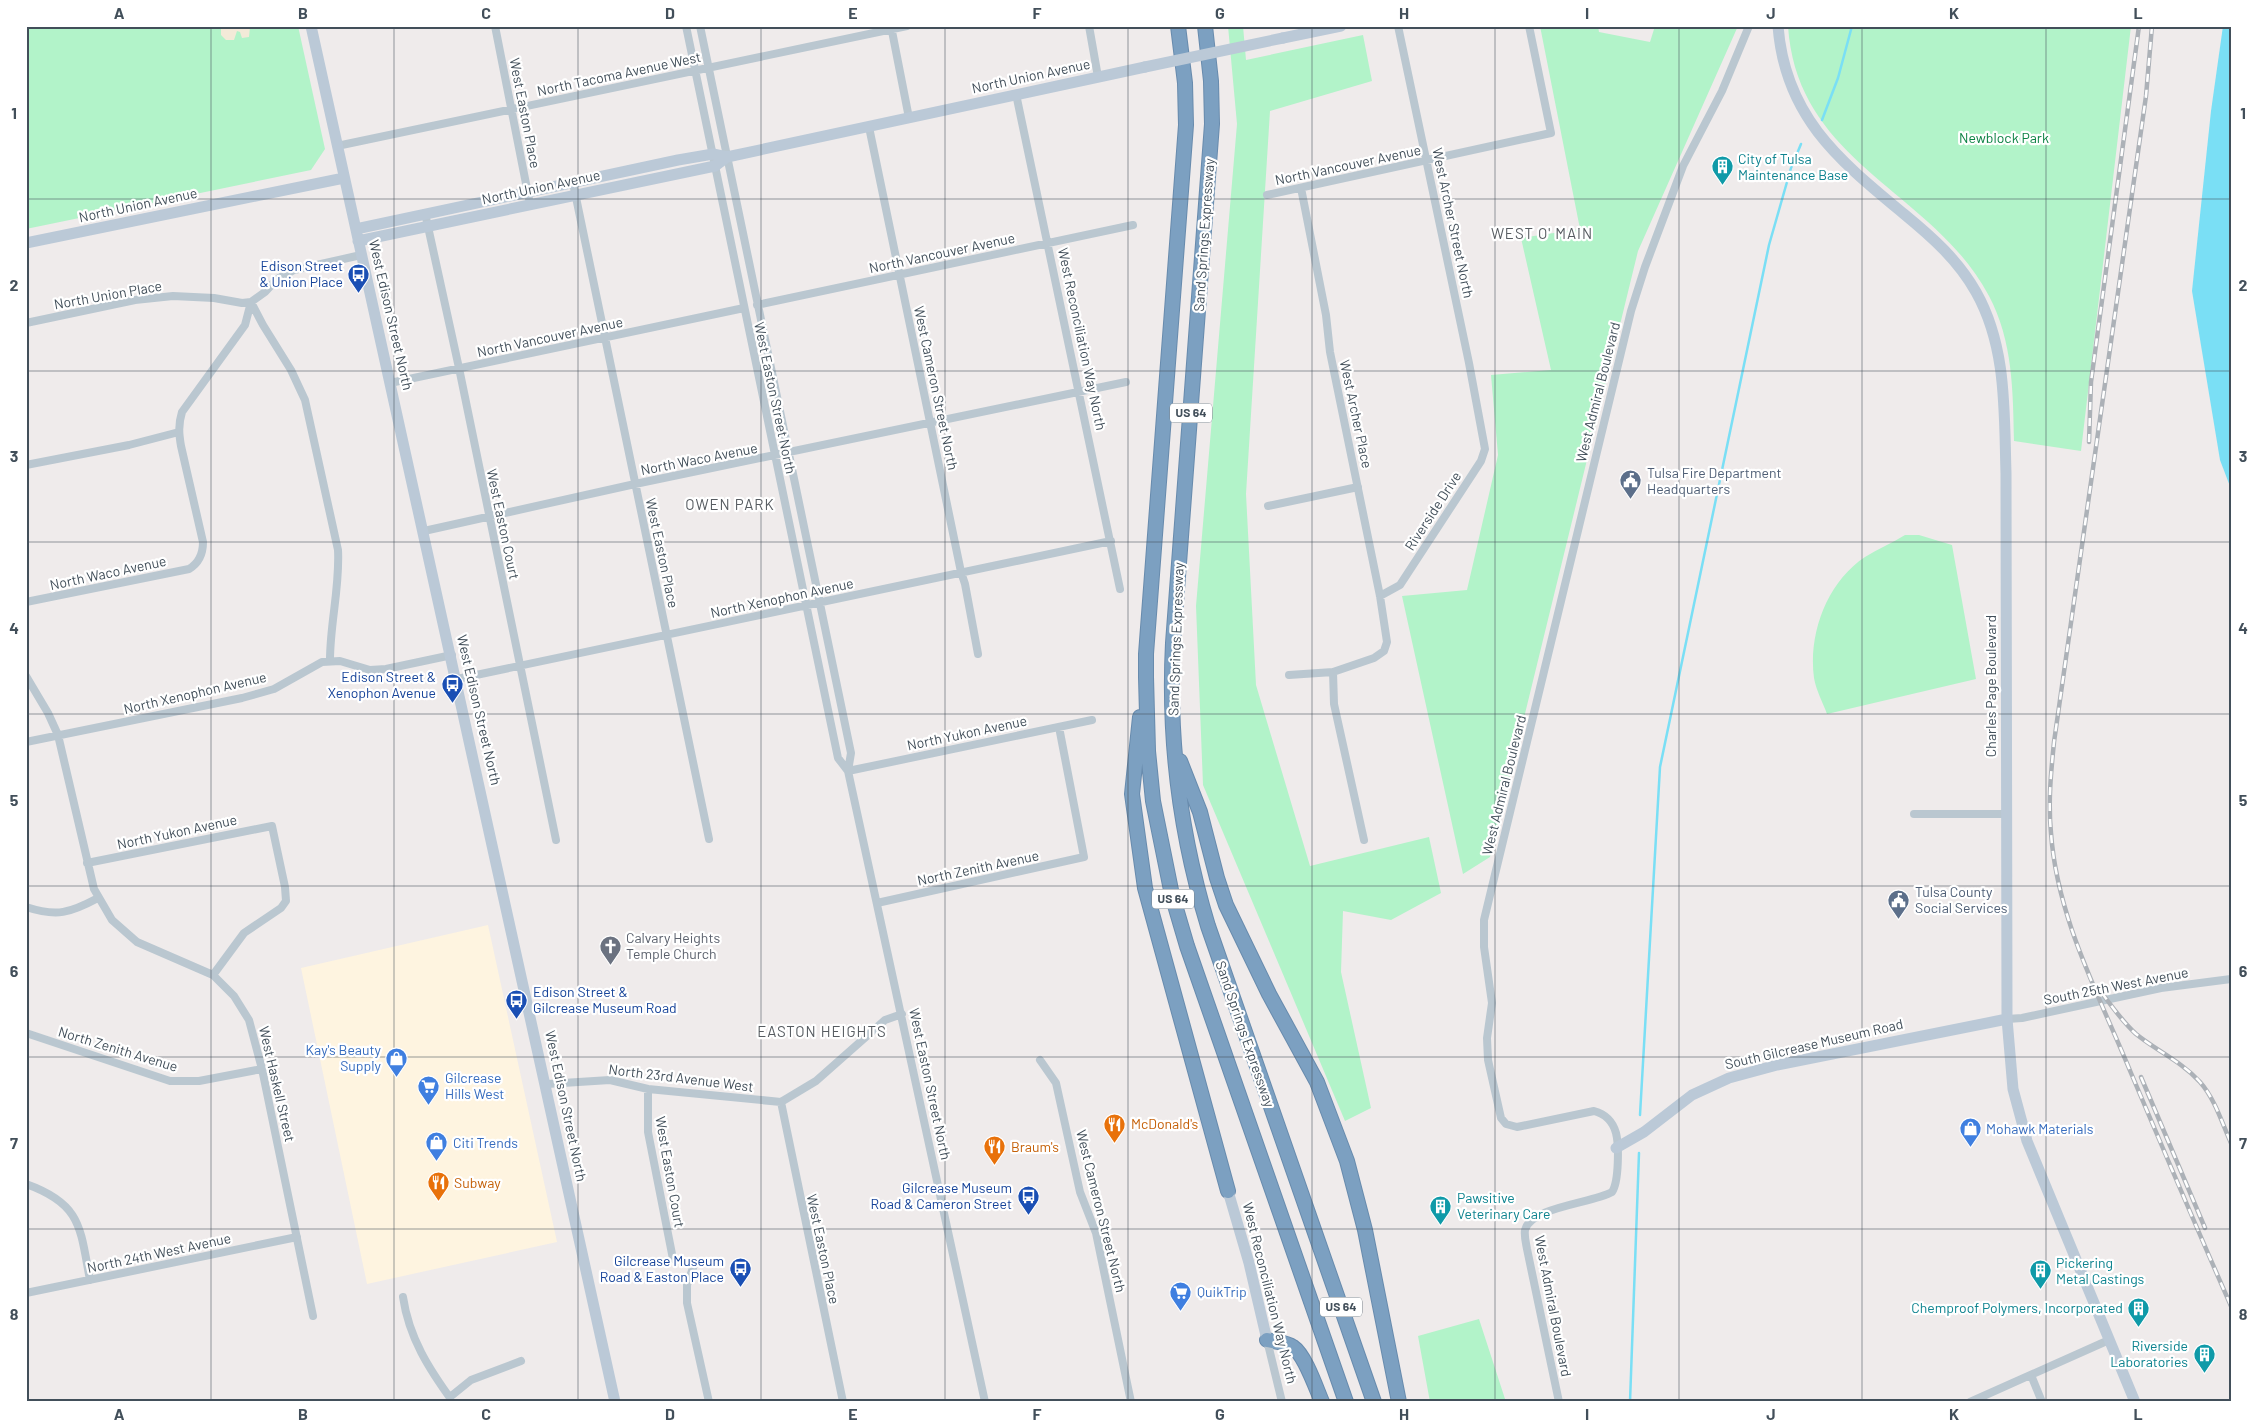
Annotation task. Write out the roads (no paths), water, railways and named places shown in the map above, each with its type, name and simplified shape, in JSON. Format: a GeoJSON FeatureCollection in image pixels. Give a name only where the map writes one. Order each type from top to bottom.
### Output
{"type":"FeatureCollection","features":[{"type":"Feature","properties":{"kind":"highway","name":"Sand Springs Expressway"},"geometry":{"type":"LineString","coordinates":[[1178,26],[1185,83],[1186,134],[1146,654],[1148,751],[1153,801],[1163,857],[1187,946],[1346,1402]]}},
{"type":"Feature","properties":{"kind":"highway","name":"Sand Springs Expressway"},"geometry":{"type":"LineString","coordinates":[[1205,26],[1211,81],[1212,124],[1173,644],[1174,745],[1181,815],[1202,907],[1374,1402]]}},
{"type":"Feature","properties":{"kind":"highway"},"geometry":{"type":"LineString","coordinates":[[1146,654],[1132,794],[1139,856],[1157,938],[1228,1191]]}},
{"type":"Feature","properties":{"kind":"highway"},"geometry":{"type":"LineString","coordinates":[[1174,745],[1200,812],[1226,905],[1261,978],[1317,1082],[1347,1161],[1365,1230],[1399,1402]]}},
{"type":"Feature","properties":{"kind":"highway"},"geometry":{"type":"LineString","coordinates":[[1267,1340],[1289,1344],[1296,1348],[1322,1402]]}},
{"type":"Feature","properties":{"kind":"main road","name":"West Edison Street North"},"geometry":{"type":"LineString","coordinates":[[311,26],[452,655],[616,1402]]}},
{"type":"Feature","properties":{"kind":"main road","name":"North Union Avenue"},"geometry":{"type":"LineString","coordinates":[[356,229],[425,213],[529,198],[574,189],[1341,26]]}},
{"type":"Feature","properties":{"kind":"main road","name":"Charles Page Boulevard"},"geometry":{"type":"LineString","coordinates":[[1778,26],[1781,53],[1788,78],[1797,101],[1810,124],[1840,159],[1928,233],[1956,264],[1977,293],[1994,335],[2003,384],[2006,473],[2007,1019],[2014,1089],[2027,1141],[2135,1402]]}},
{"type":"Feature","properties":{"kind":"main road","name":"North Union Avenue"},"geometry":{"type":"LineString","coordinates":[[26,243],[344,178]]}},
{"type":"Feature","properties":{"kind":"main road","name":"North Union Avenue"},"geometry":{"type":"LineString","coordinates":[[358,242],[428,227],[529,198]]}},
{"type":"Feature","properties":{"kind":"main road","name":"South Gilcrease Museum Road"},"geometry":{"type":"LineString","coordinates":[[1616,1148],[1644,1132],[1692,1095],[1729,1078],[1783,1064],[2007,1019]]}},
{"type":"Feature","properties":{"kind":"main road","name":"West Reconciliation Way North"},"geometry":{"type":"LineString","coordinates":[[1228,1191],[1250,1263],[1267,1340]]}},
{"type":"Feature","properties":{"kind":"street","name":"West Easton Place"},"geometry":{"type":"LineString","coordinates":[[495,26],[529,198]]}},
{"type":"Feature","properties":{"kind":"street","name":"West Easton Street North"},"geometry":{"type":"LineString","coordinates":[[686,26],[838,758],[848,771]]}},
{"type":"Feature","properties":{"kind":"street","name":"West Easton Street North"},"geometry":{"type":"LineString","coordinates":[[700,26],[851,753],[848,771],[985,1402]]}},
{"type":"Feature","properties":{"kind":"street","name":"North Tacoma Avenue West"},"geometry":{"type":"LineString","coordinates":[[337,146],[907,26]]}},
{"type":"Feature","properties":{"kind":"street"},"geometry":{"type":"LineString","coordinates":[[1089,26],[1098,77]]}},
{"type":"Feature","properties":{"kind":"street","name":"West Archer Street North"},"geometry":{"type":"LineString","coordinates":[[1398,26],[1482,426]]}},
{"type":"Feature","properties":{"kind":"street","name":"North Vancouver Avenue"},"geometry":{"type":"LineString","coordinates":[[1267,195],[1551,133],[1529,26]]}},
{"type":"Feature","properties":{"kind":"street","name":"West Admiral Boulevard"},"geometry":{"type":"LineString","coordinates":[[1559,1402],[1527,1249],[1525,1230],[1532,1220],[1542,1213],[1593,1200],[1612,1192],[1617,1178],[1616,1134],[1610,1122],[1602,1114],[1594,1111],[1517,1127],[1506,1124],[1501,1118],[1488,1060],[1487,1038],[1492,1003],[1484,947],[1484,920],[1631,311],[1645,267],[1683,166],[1722,91],[1749,26]]}},
{"type":"Feature","properties":{"kind":"street"},"geometry":{"type":"LineString","coordinates":[[891,28],[909,118]]}},
{"type":"Feature","properties":{"kind":"street","name":"West Reconciliation Way North"},"geometry":{"type":"LineString","coordinates":[[1016,94],[1120,589]]}},
{"type":"Feature","properties":{"kind":"street","name":"West Cameron Street North"},"geometry":{"type":"LineString","coordinates":[[869,127],[978,654]]}},
{"type":"Feature","properties":{"kind":"street","name":"West Archer Place"},"geometry":{"type":"LineString","coordinates":[[1301,188],[1326,315],[1330,352],[1387,634],[1386,646],[1377,657],[1333,672]]}},
{"type":"Feature","properties":{"kind":"street","name":"West Easton Place"},"geometry":{"type":"LineString","coordinates":[[574,189],[709,839]]}},
{"type":"Feature","properties":{"kind":"street","name":"West Easton Court"},"geometry":{"type":"LineString","coordinates":[[425,213],[459,368],[556,840]]}},
{"type":"Feature","properties":{"kind":"street","name":"North Vancouver Avenue"},"geometry":{"type":"LineString","coordinates":[[757,305],[1133,225]]}},
{"type":"Feature","properties":{"kind":"street"},"geometry":{"type":"LineString","coordinates":[[26,465],[129,445],[178,432],[182,412],[245,325],[252,302],[277,279],[294,270],[362,255]]}},
{"type":"Feature","properties":{"kind":"street"},"geometry":{"type":"LineString","coordinates":[[741,296],[755,292]]}},
{"type":"Feature","properties":{"kind":"street","name":"North Union Place"},"geometry":{"type":"LineString","coordinates":[[26,323],[135,300],[173,296],[214,298],[242,304],[252,302]]}},
{"type":"Feature","properties":{"kind":"street"},"geometry":{"type":"LineString","coordinates":[[252,302],[263,325],[298,384],[305,400],[313,430],[338,550],[330,635],[330,660],[370,670],[386,669],[452,655]]}},
{"type":"Feature","properties":{"kind":"street","name":"North Vancouver Avenue"},"geometry":{"type":"LineString","coordinates":[[390,383],[744,308]]}},
{"type":"Feature","properties":{"kind":"street"},"geometry":{"type":"LineString","coordinates":[[747,323],[760,320]]}},
{"type":"Feature","properties":{"kind":"street","name":"North Waco Avenue"},"geometry":{"type":"LineString","coordinates":[[424,531],[635,484],[1126,382]]}},
{"type":"Feature","properties":{"kind":"street","name":"Riverside Drive"},"geometry":{"type":"LineString","coordinates":[[1380,596],[1400,584],[1481,461],[1485,449],[1482,426]]}},
{"type":"Feature","properties":{"kind":"street","name":"North Waco Avenue"},"geometry":{"type":"LineString","coordinates":[[26,602],[194,566],[202,555],[204,542],[178,432]]}},
{"type":"Feature","properties":{"kind":"street"},"geometry":{"type":"LineString","coordinates":[[1268,506],[1358,487]]}},
{"type":"Feature","properties":{"kind":"street","name":"North Xenophon Avenue"},"geometry":{"type":"LineString","coordinates":[[457,679],[1111,541]]}},
{"type":"Feature","properties":{"kind":"street","name":"North Xenophon Avenue"},"geometry":{"type":"LineString","coordinates":[[26,742],[242,698],[274,688],[312,666],[330,660]]}},
{"type":"Feature","properties":{"kind":"street"},"geometry":{"type":"LineString","coordinates":[[1289,675],[1333,672],[1334,704],[1364,840]]}},
{"type":"Feature","properties":{"kind":"street","name":"West Haskell Street"},"geometry":{"type":"LineString","coordinates":[[26,676],[48,713],[58,735],[65,759],[87,863],[98,898],[112,920],[137,942],[213,975],[234,996],[249,1020],[262,1069],[313,1316]]}},
{"type":"Feature","properties":{"kind":"street","name":"North Yukon Avenue"},"geometry":{"type":"LineString","coordinates":[[848,771],[1092,720]]}},
{"type":"Feature","properties":{"kind":"street","name":"North Zenith Avenue"},"geometry":{"type":"LineString","coordinates":[[877,903],[1084,858],[1059,727]]}},
{"type":"Feature","properties":{"kind":"street"},"geometry":{"type":"LineString","coordinates":[[1914,814],[2007,814]]}},
{"type":"Feature","properties":{"kind":"street","name":"North Yukon Avenue"},"geometry":{"type":"LineString","coordinates":[[87,863],[272,826],[285,886],[286,901],[281,908],[244,933],[213,975]]}},
{"type":"Feature","properties":{"kind":"street"},"geometry":{"type":"LineString","coordinates":[[26,907],[46,914],[57,914],[74,910],[98,898]]}},
{"type":"Feature","properties":{"kind":"street","name":"South 25th West Avenue"},"geometry":{"type":"LineString","coordinates":[[2007,1019],[2022,1018],[2161,988],[2231,980]]}},
{"type":"Feature","properties":{"kind":"street"},"geometry":{"type":"LineString","coordinates":[[781,1102],[816,1081],[884,1020],[902,1014]]}},
{"type":"Feature","properties":{"kind":"street","name":"North Zenith Avenue"},"geometry":{"type":"LineString","coordinates":[[26,1033],[170,1081],[199,1081],[262,1069]]}},
{"type":"Feature","properties":{"kind":"street","name":"West Cameron Street North"},"geometry":{"type":"LineString","coordinates":[[1040,1060],[1056,1083],[1080,1192],[1096,1233],[1131,1402]]}},
{"type":"Feature","properties":{"kind":"street","name":"North 23rd Avenue West"},"geometry":{"type":"LineString","coordinates":[[546,1084],[610,1080],[648,1089],[781,1102]]}},
{"type":"Feature","properties":{"kind":"street","name":"West Easton Court"},"geometry":{"type":"LineString","coordinates":[[648,1089],[648,1132],[673,1259]]}},
{"type":"Feature","properties":{"kind":"street","name":"West Easton Place"},"geometry":{"type":"LineString","coordinates":[[781,1102],[843,1402]]}},
{"type":"Feature","properties":{"kind":"street"},"geometry":{"type":"LineString","coordinates":[[26,1184],[49,1194],[67,1206],[77,1220],[90,1280]]}},
{"type":"Feature","properties":{"kind":"street","name":"North 24th West Avenue"},"geometry":{"type":"LineString","coordinates":[[26,1293],[296,1237]]}},
{"type":"Feature","properties":{"kind":"street"},"geometry":{"type":"LineString","coordinates":[[694,1265],[687,1285],[687,1303],[709,1402]]}},
{"type":"Feature","properties":{"kind":"street"},"geometry":{"type":"LineString","coordinates":[[403,1297],[406,1314],[419,1351],[452,1400],[471,1380],[521,1361]]}},
{"type":"Feature","properties":{"kind":"street","name":"West Reconciliation Way North"},"geometry":{"type":"LineString","coordinates":[[1267,1340],[1282,1402]]}},
{"type":"Feature","properties":{"kind":"street"},"geometry":{"type":"LineString","coordinates":[[1970,1402],[2109,1340]]}},
{"type":"Feature","properties":{"kind":"street"},"geometry":{"type":"LineString","coordinates":[[2030,1375],[2042,1402]]}},
{"type":"Feature","properties":{"kind":"water"},"geometry":{"type":"Polygon","coordinates":[[[2223,26],[2231,26],[2231,489],[2220,460],[2192,291],[2211,111],[2223,26]]]}},
{"type":"Feature","properties":{"kind":"waterway"},"geometry":{"type":"LineString","coordinates":[[1822,120],[1838,78],[1852,26]]}},
{"type":"Feature","properties":{"kind":"waterway"},"geometry":{"type":"LineString","coordinates":[[1640,1115],[1660,767],[1769,245],[1791,168],[1801,144]]}},
{"type":"Feature","properties":{"kind":"waterway"},"geometry":{"type":"LineString","coordinates":[[1630,1402],[1639,1153]]}},
{"type":"Feature","properties":{"kind":"railway"},"geometry":{"type":"LineString","coordinates":[[2089,442],[2091,382],[2139,26]]}},
{"type":"Feature","properties":{"kind":"railway"},"geometry":{"type":"LineString","coordinates":[[2152,26],[2146,96],[2054,742],[2050,787],[2050,821],[2055,865],[2062,895],[2081,956],[2231,1306]]}},
{"type":"Feature","properties":{"kind":"railway"},"geometry":{"type":"LineString","coordinates":[[2102,993],[2136,1034],[2185,1068],[2200,1082],[2214,1103],[2231,1143]]}},
{"type":"Feature","properties":{"kind":"railway"},"geometry":{"type":"LineString","coordinates":[[2141,1077],[2205,1228]]}},
{"type":"Feature","properties":{"kind":"place","name":"City of Tulsa Maintenance Base"},"geometry":{"type":"Point","coordinates":[1722,186]}},
{"type":"Feature","properties":{"kind":"place","name":"Edison Street & Union Place"},"geometry":{"type":"Point","coordinates":[359,293]}},
{"type":"Feature","properties":{"kind":"place","name":"Tulsa Fire Department Headquarters"},"geometry":{"type":"Point","coordinates":[1631,500]}},
{"type":"Feature","properties":{"kind":"place","name":"Edison Street & Xenophon Avenue"},"geometry":{"type":"Point","coordinates":[452,704]}},
{"type":"Feature","properties":{"kind":"place","name":"Tulsa County Social Services"},"geometry":{"type":"Point","coordinates":[1899,919]}},
{"type":"Feature","properties":{"kind":"place","name":"Calvary Heights Temple Church"},"geometry":{"type":"Point","coordinates":[610,965]}},
{"type":"Feature","properties":{"kind":"place","name":"Edison Street & Gilcrease Museum Road"},"geometry":{"type":"Point","coordinates":[517,1019]}},
{"type":"Feature","properties":{"kind":"place","name":"Kay's Beauty Supply"},"geometry":{"type":"Point","coordinates":[397,1077]}},
{"type":"Feature","properties":{"kind":"place","name":"Gilcrease Hills West"},"geometry":{"type":"Point","coordinates":[429,1105]}},
{"type":"Feature","properties":{"kind":"place","name":"McDonald's"},"geometry":{"type":"Point","coordinates":[1115,1143]}},
{"type":"Feature","properties":{"kind":"place","name":"Mohawk Materials"},"geometry":{"type":"Point","coordinates":[1970,1148]}},
{"type":"Feature","properties":{"kind":"place","name":"Citi Trends"},"geometry":{"type":"Point","coordinates":[437,1162]}},
{"type":"Feature","properties":{"kind":"place","name":"Braum's"},"geometry":{"type":"Point","coordinates":[995,1166]}},
{"type":"Feature","properties":{"kind":"place","name":"Subway"},"geometry":{"type":"Point","coordinates":[438,1202]}},
{"type":"Feature","properties":{"kind":"place","name":"Gilcrease Museum Road & Cameron Street"},"geometry":{"type":"Point","coordinates":[1028,1215]}},
{"type":"Feature","properties":{"kind":"place","name":"Pawsitive Veterinary Care"},"geometry":{"type":"Point","coordinates":[1441,1225]}},
{"type":"Feature","properties":{"kind":"place","name":"Gilcrease Museum Road & Easton Place"},"geometry":{"type":"Point","coordinates":[740,1288]}},
{"type":"Feature","properties":{"kind":"place","name":"Pickering Metal Castings"},"geometry":{"type":"Point","coordinates":[2040,1290]}},
{"type":"Feature","properties":{"kind":"place","name":"QuikTrip"},"geometry":{"type":"Point","coordinates":[1181,1311]}},
{"type":"Feature","properties":{"kind":"place","name":"Chemproof Polymers, Incorporated"},"geometry":{"type":"Point","coordinates":[2139,1327]}},
{"type":"Feature","properties":{"kind":"place","name":"Riverside Laboratories"},"geometry":{"type":"Point","coordinates":[2204,1373]}},
{"type":"Feature","properties":{"kind":"district","name":"WEST O' MAIN"},"geometry":{"type":"Point","coordinates":[1542,234]}},
{"type":"Feature","properties":{"kind":"district","name":"OWEN PARK"},"geometry":{"type":"Point","coordinates":[730,505]}},
{"type":"Feature","properties":{"kind":"district","name":"EASTON HEIGHTS"},"geometry":{"type":"Point","coordinates":[822,1032]}},
{"type":"Feature","properties":{"kind":"park label","name":"Newblock Park"},"geometry":{"type":"Point","coordinates":[2004,138]}}]}
